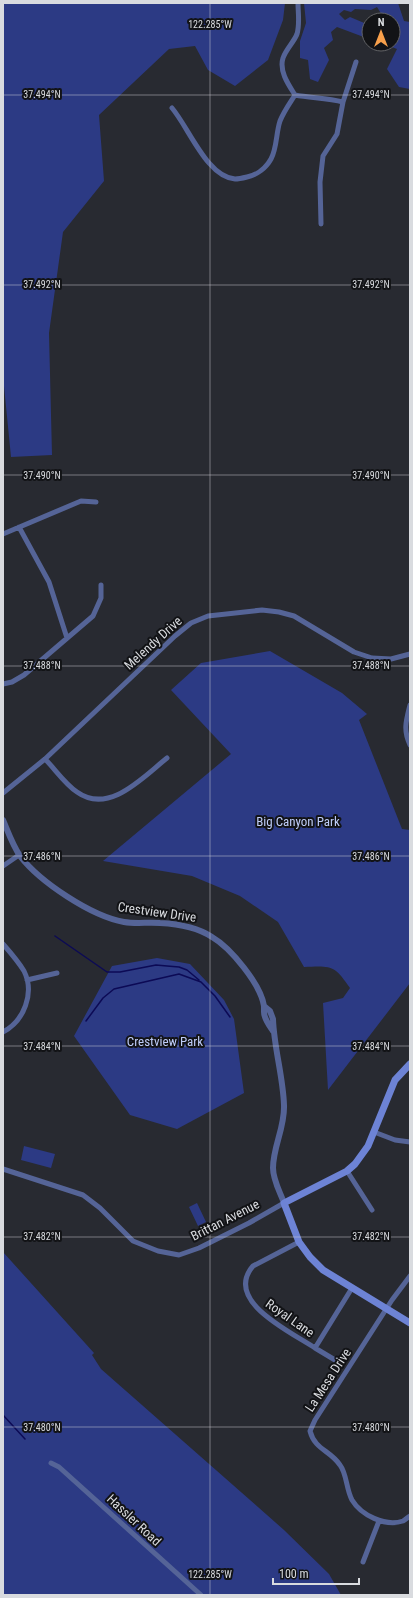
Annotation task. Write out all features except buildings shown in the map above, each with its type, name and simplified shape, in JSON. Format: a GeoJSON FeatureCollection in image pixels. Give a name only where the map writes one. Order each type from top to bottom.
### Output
{"type":"FeatureCollection","features":[{"type":"Feature","properties":{"kind":"main road","name":"Brittan Avenue"},"geometry":{"type":"LineString","coordinates":[[284,1203],[347,1171],[355,1164],[374,1132],[395,1080],[410,1064]]}},
{"type":"Feature","properties":{"kind":"main road","name":"Crestview Drive"},"geometry":{"type":"LineString","coordinates":[[284,1203],[299,1242],[310,1257],[323,1270],[410,1324]]}},
{"type":"Feature","properties":{"kind":"street"},"geometry":{"type":"LineString","coordinates":[[298,3],[299,22],[297,34],[283,58],[282,72],[295,94],[312,98],[330,98],[343,102]]}},
{"type":"Feature","properties":{"kind":"street"},"geometry":{"type":"LineString","coordinates":[[321,224],[320,182],[324,156],[337,134],[343,102],[356,62]]}},
{"type":"Feature","properties":{"kind":"street"},"geometry":{"type":"LineString","coordinates":[[172,108],[212,167],[222,175],[235,179],[253,176],[266,167],[272,158],[280,121],[295,94]]}},
{"type":"Feature","properties":{"kind":"street"},"geometry":{"type":"LineString","coordinates":[[3,534],[81,501],[96,502]]}},
{"type":"Feature","properties":{"kind":"street"},"geometry":{"type":"LineString","coordinates":[[19,527],[49,582],[67,638]]}},
{"type":"Feature","properties":{"kind":"street"},"geometry":{"type":"LineString","coordinates":[[3,684],[12,682],[24,675],[93,616],[101,598],[101,585]]}},
{"type":"Feature","properties":{"kind":"street","name":"Melendy Drive"},"geometry":{"type":"LineString","coordinates":[[3,793],[45,759],[175,636],[191,623],[208,616],[262,610],[278,612],[294,616],[354,652],[372,658],[391,659],[410,654]]}},
{"type":"Feature","properties":{"kind":"street"},"geometry":{"type":"LineString","coordinates":[[410,705],[406,722],[406,736],[410,745]]}},
{"type":"Feature","properties":{"kind":"street"},"geometry":{"type":"LineString","coordinates":[[45,759],[76,792],[96,800],[111,798],[123,792],[167,758]]}},
{"type":"Feature","properties":{"kind":"street"},"geometry":{"type":"LineString","coordinates":[[3,787],[10,788]]}},
{"type":"Feature","properties":{"kind":"street","name":"Crestview Drive"},"geometry":{"type":"LineString","coordinates":[[3,820],[20,855],[40,878],[63,894],[108,918],[124,922],[161,923],[186,926],[200,930],[213,937],[234,955],[256,986],[264,1006],[270,1011],[272,1019],[284,1103],[282,1127],[273,1169],[275,1182],[284,1203]]}},
{"type":"Feature","properties":{"kind":"street"},"geometry":{"type":"LineString","coordinates":[[3,866],[20,855]]}},
{"type":"Feature","properties":{"kind":"street"},"geometry":{"type":"LineString","coordinates":[[3,944],[23,971],[27,980],[28,992],[26,1005],[21,1017],[9,1029],[3,1032]]}},
{"type":"Feature","properties":{"kind":"street"},"geometry":{"type":"LineString","coordinates":[[27,980],[57,973]]}},
{"type":"Feature","properties":{"kind":"street"},"geometry":{"type":"LineString","coordinates":[[374,1132],[395,1140],[410,1142]]}},
{"type":"Feature","properties":{"kind":"street","name":"Brittan Avenue"},"geometry":{"type":"LineString","coordinates":[[3,1169],[83,1195],[100,1208],[133,1241],[158,1251],[179,1255],[199,1248],[284,1203]]}},
{"type":"Feature","properties":{"kind":"street"},"geometry":{"type":"LineString","coordinates":[[347,1171],[372,1210]]}},
{"type":"Feature","properties":{"kind":"street","name":"Royal Lane"},"geometry":{"type":"LineString","coordinates":[[299,1242],[253,1266],[246,1276],[245,1284],[249,1299],[259,1311],[335,1360]]}},
{"type":"Feature","properties":{"kind":"street","name":"La Mesa Drive"},"geometry":{"type":"LineString","coordinates":[[410,1276],[315,1420],[310,1431],[315,1444],[331,1455],[341,1465],[352,1499],[362,1512],[379,1521],[403,1521],[410,1516]]}},
{"type":"Feature","properties":{"kind":"street","name":"Royal Lane"},"geometry":{"type":"LineString","coordinates":[[315,1348],[352,1288]]}},
{"type":"Feature","properties":{"kind":"street","name":"Hassler Road"},"geometry":{"type":"LineString","coordinates":[[51,1463],[59,1467],[105,1507],[201,1595]]}},
{"type":"Feature","properties":{"kind":"street"},"geometry":{"type":"LineString","coordinates":[[363,1562],[379,1521]]}},
{"type":"Feature","properties":{"kind":"green space"},"geometry":{"type":"Polygon","coordinates":[[[3,3],[285,3],[283,20],[268,60],[235,86],[208,70],[195,46],[169,49],[99,115],[104,181],[63,232],[49,333],[52,455],[11,457],[3,376],[3,3]]]}},
{"type":"Feature","properties":{"kind":"green space"},"geometry":{"type":"Polygon","coordinates":[[[304,3],[398,3],[401,12],[380,12],[377,7],[371,10],[355,9],[351,12],[344,10],[339,14],[345,20],[350,17],[361,22],[361,36],[337,27],[331,32],[333,40],[324,48],[329,60],[318,82],[310,79],[308,60],[300,58],[300,41],[306,23],[304,3]]]}},
{"type":"Feature","properties":{"kind":"green space"},"geometry":{"type":"Polygon","coordinates":[[[401,12],[404,21],[410,22],[410,89],[399,87],[387,69],[396,52],[401,52],[401,12]]]}},
{"type":"Feature","properties":{"kind":"green space","name":"Big Canyon Park"},"geometry":{"type":"Polygon","coordinates":[[[270,651],[342,693],[367,714],[359,720],[402,829],[410,830],[410,983],[328,1090],[323,1003],[343,998],[350,988],[340,975],[332,968],[304,967],[278,922],[240,896],[192,876],[103,861],[231,754],[171,690],[201,663],[270,651]]]}},
{"type":"Feature","properties":{"kind":"green space","name":"Crestview Park"},"geometry":{"type":"Polygon","coordinates":[[[157,958],[190,964],[224,1000],[234,1019],[244,1093],[177,1129],[130,1115],[74,1036],[112,966],[157,958]]]}},
{"type":"Feature","properties":{"kind":"green space"},"geometry":{"type":"Polygon","coordinates":[[[24,1146],[55,1154],[51,1168],[21,1160],[24,1146]]]}},
{"type":"Feature","properties":{"kind":"green space"},"geometry":{"type":"Polygon","coordinates":[[[197,1203],[206,1222],[198,1226],[189,1207],[197,1203]]]}},
{"type":"Feature","properties":{"kind":"green space"},"geometry":{"type":"Polygon","coordinates":[[[3,1252],[94,1353],[92,1355],[101,1369],[284,1530],[329,1574],[341,1595],[3,1595],[3,1252]]]}},
{"type":"Feature","properties":{"kind":"waterway"},"geometry":{"type":"LineString","coordinates":[[55,936],[107,972],[120,972],[156,965],[179,967],[187,970],[199,980]]}},
{"type":"Feature","properties":{"kind":"waterway"},"geometry":{"type":"LineString","coordinates":[[86,1021],[103,998],[114,989],[179,974],[201,982],[215,996],[230,1017]]}},
{"type":"Feature","properties":{"kind":"waterway"},"geometry":{"type":"LineString","coordinates":[[3,1415],[25,1439]]}}]}
